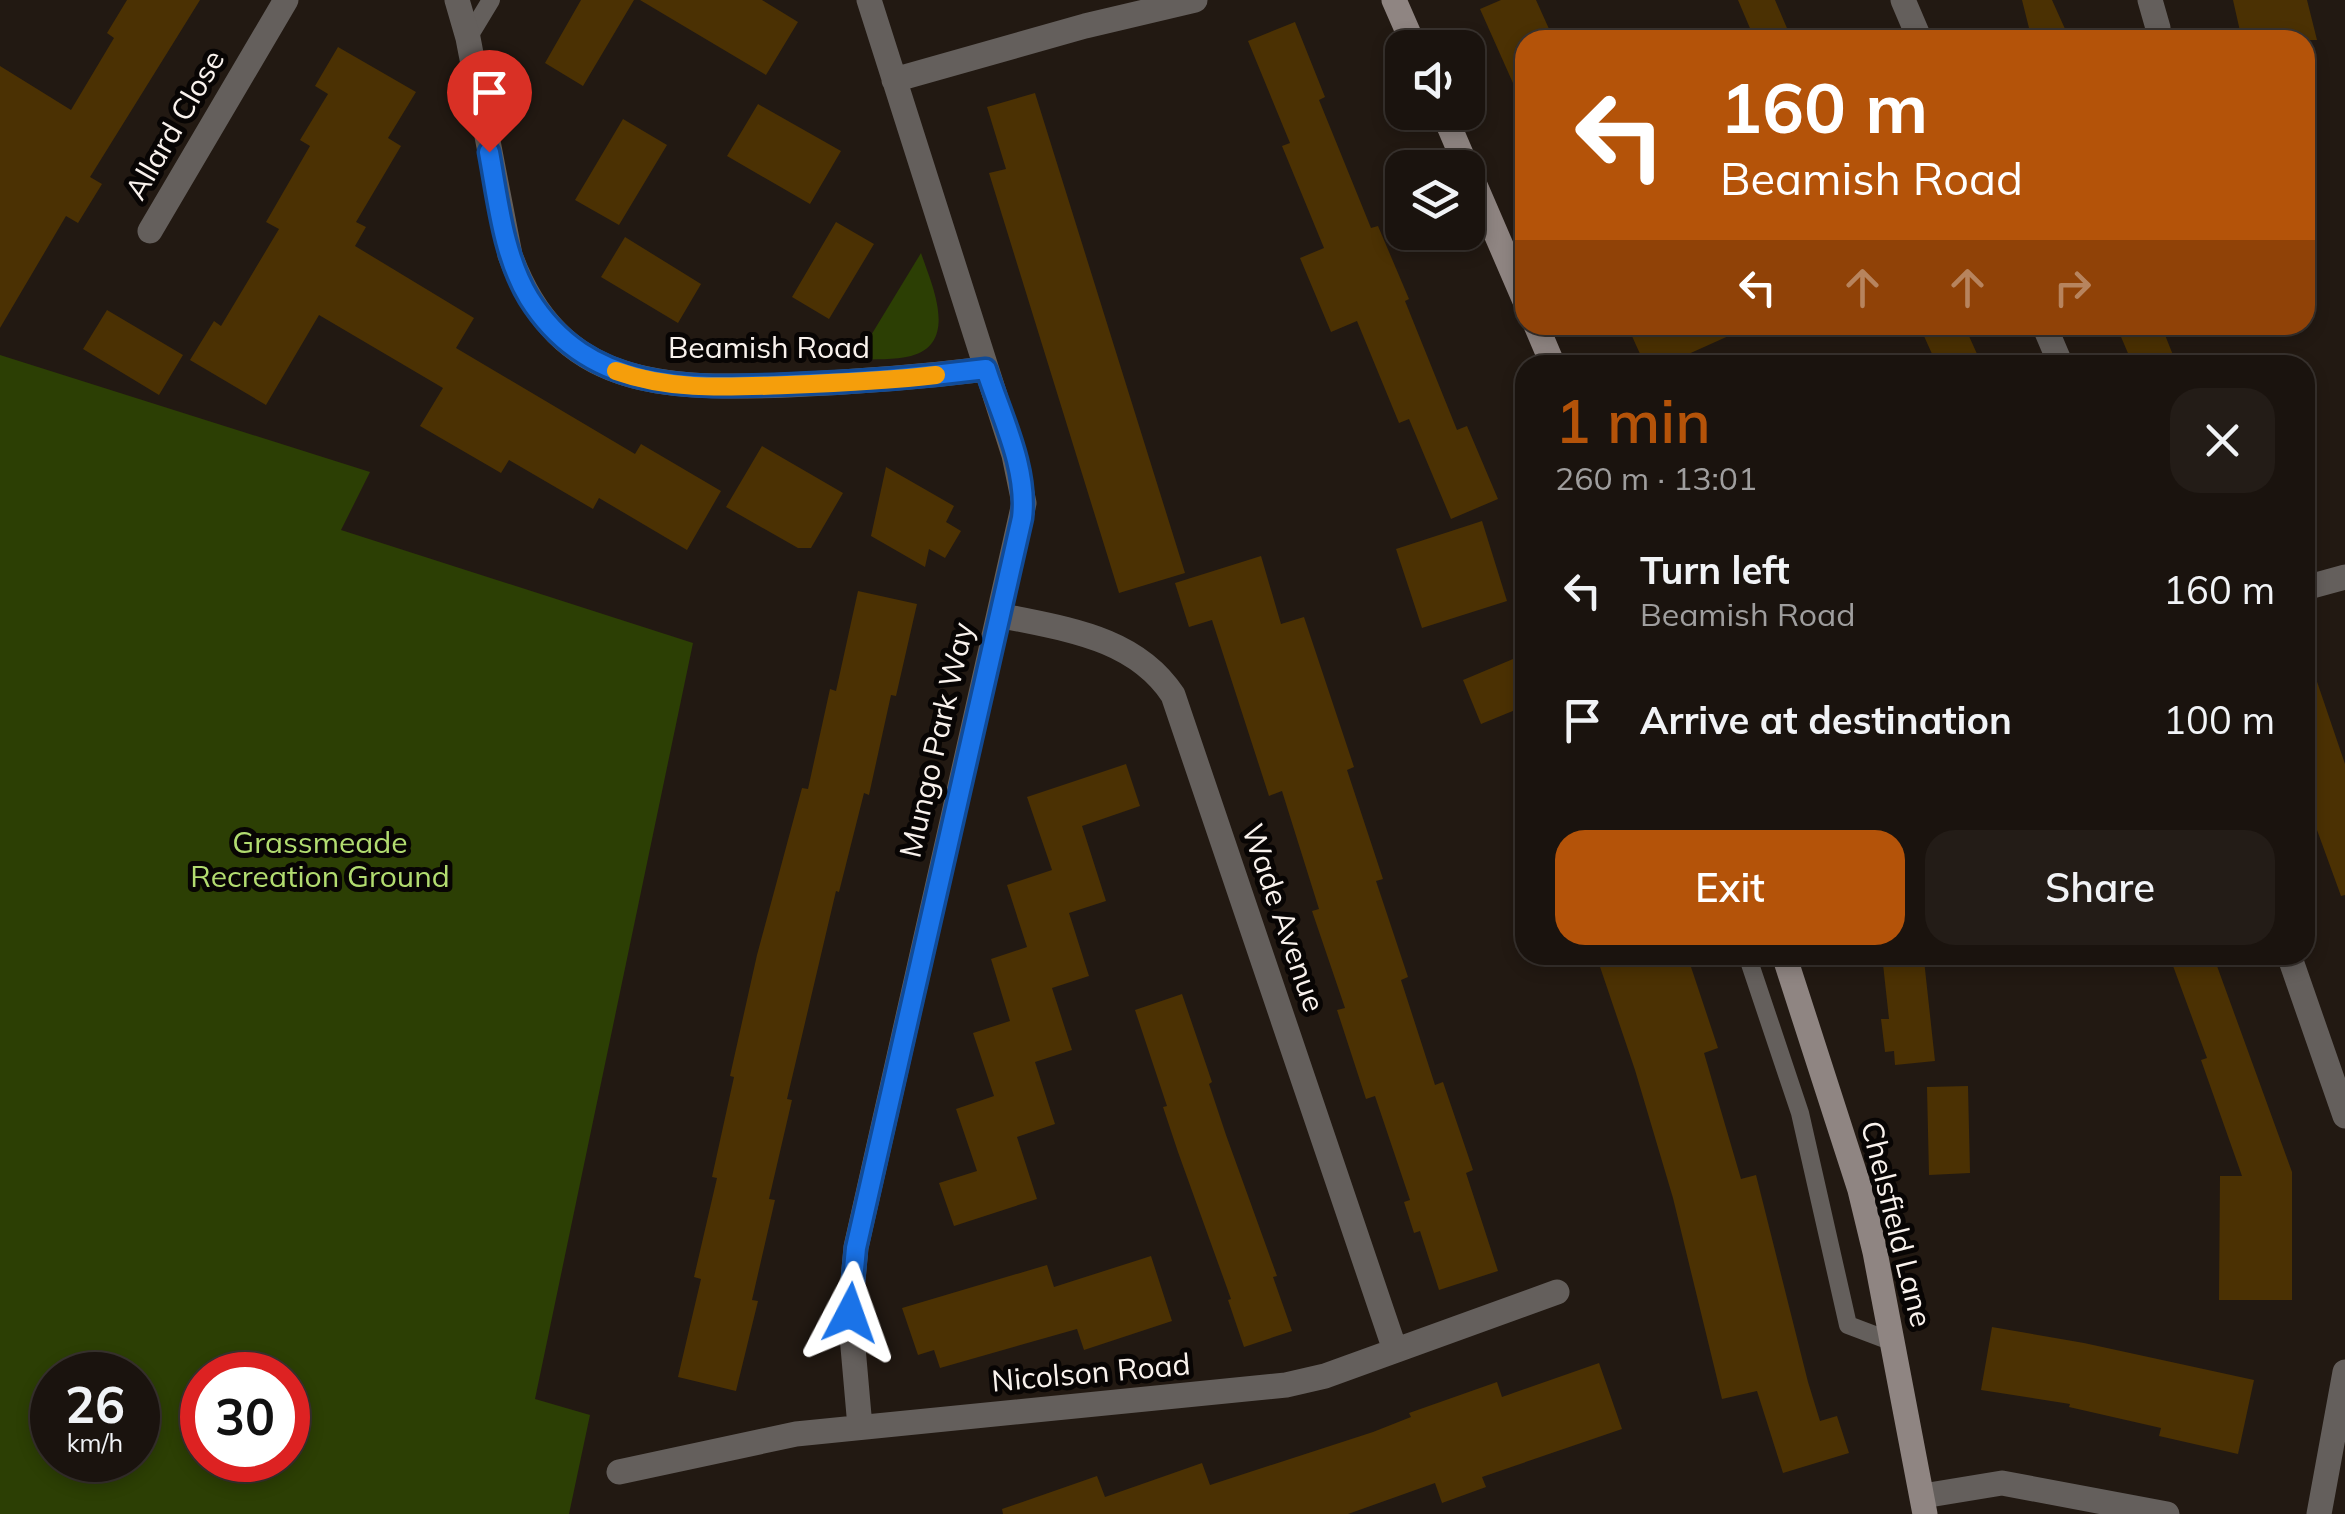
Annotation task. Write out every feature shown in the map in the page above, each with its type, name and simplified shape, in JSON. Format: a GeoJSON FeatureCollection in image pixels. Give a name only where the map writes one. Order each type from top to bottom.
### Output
{"type":"FeatureCollection","features":[{"type":"Feature","properties":{"kind":"street","name":"Allard Close"},"geometry":{"type":"LineString","coordinates":[[150,231],[286,0]]}},
{"type":"Feature","properties":{"kind":"street","name":"Beamish Road"},"geometry":{"type":"LineString","coordinates":[[457,0],[468,38],[510,255],[541,315],[580,353],[628,375],[685,386],[855,382],[986,369]]}},
{"type":"Feature","properties":{"kind":"street","name":"Mungo Park Way"},"geometry":{"type":"LineString","coordinates":[[860,1428],[850,1313],[856,1248],[1024,502],[1014,455],[869,0]]}},
{"type":"Feature","properties":{"kind":"street"},"geometry":{"type":"LineString","coordinates":[[894,80],[1085,26],[1195,0]]}},
{"type":"Feature","properties":{"kind":"street"},"geometry":{"type":"LineString","coordinates":[[1394,0],[1406,30]]}},
{"type":"Feature","properties":{"kind":"street"},"geometry":{"type":"LineString","coordinates":[[1902,0],[1916,30]]}},
{"type":"Feature","properties":{"kind":"street"},"geometry":{"type":"LineString","coordinates":[[2150,0],[2158,28]]}},
{"type":"Feature","properties":{"kind":"street"},"geometry":{"type":"LineString","coordinates":[[1485,209],[1515,277]]}},
{"type":"Feature","properties":{"kind":"street"},"geometry":{"type":"LineString","coordinates":[[2315,585],[2345,577]]}},
{"type":"Feature","properties":{"kind":"street","name":"Wade Avenue"},"geometry":{"type":"LineString","coordinates":[[999,615],[1110,643],[1148,664],[1173,695],[1395,1350]]}},
{"type":"Feature","properties":{"kind":"street","name":"Chelsfield Lane"},"geometry":{"type":"LineString","coordinates":[[1787,965],[1860,1190],[1924,1505]]}},
{"type":"Feature","properties":{"kind":"street"},"geometry":{"type":"LineString","coordinates":[[2292,965],[2345,1116]]}},
{"type":"Feature","properties":{"kind":"street","name":"Nicolson Road"},"geometry":{"type":"LineString","coordinates":[[619,1472],[796,1434],[1250,1391],[1325,1376],[1557,1292]]}},
{"type":"Feature","properties":{"kind":"street"},"geometry":{"type":"LineString","coordinates":[[2319,1514],[2345,1372]]}},
{"type":"Feature","properties":{"kind":"street"},"geometry":{"type":"LineString","coordinates":[[1924,1505],[2002,1483],[2167,1514]]}},
{"type":"Feature","properties":{"kind":"lane"},"geometry":{"type":"LineString","coordinates":[[468,38],[491,0]]}},
{"type":"Feature","properties":{"kind":"lane"},"geometry":{"type":"LineString","coordinates":[[1749,965],[1800,1113],[1848,1325],[1893,1342]]}},
{"type":"Feature","properties":{"kind":"green space"},"geometry":{"type":"Polygon","coordinates":[[[921,253],[938,311],[935,339],[911,356],[856,360],[921,253]]]}},
{"type":"Feature","properties":{"kind":"green space","name":"Grassmeade Recreation Ground"},"geometry":{"type":"Polygon","coordinates":[[[0,355],[370,472],[341,530],[693,643],[535,1399],[590,1415],[569,1514],[0,1514],[0,355]]]}},
{"type":"Feature","properties":{"kind":"building"},"geometry":{"type":"Polygon","coordinates":[[[127,0],[200,0],[90,177],[102,184],[78,223],[66,216],[0,328],[0,66],[71,110],[114,38],[107,33],[127,0]]]}},
{"type":"Feature","properties":{"kind":"building"},"geometry":{"type":"Polygon","coordinates":[[[581,0],[634,0],[583,86],[545,63],[581,0]]]}},
{"type":"Feature","properties":{"kind":"building"},"geometry":{"type":"Polygon","coordinates":[[[640,0],[762,0],[798,22],[766,75],[640,0]]]}},
{"type":"Feature","properties":{"kind":"building"},"geometry":{"type":"Polygon","coordinates":[[[1501,0],[1536,0],[1550,30],[1515,30],[1515,88],[1480,9],[1501,0]]]}},
{"type":"Feature","properties":{"kind":"building"},"geometry":{"type":"Polygon","coordinates":[[[1738,0],[1775,0],[1788,30],[1751,30],[1738,0]]]}},
{"type":"Feature","properties":{"kind":"building"},"geometry":{"type":"Polygon","coordinates":[[[2022,0],[2052,0],[2066,30],[2030,30],[2022,0]]]}},
{"type":"Feature","properties":{"kind":"building"},"geometry":{"type":"Polygon","coordinates":[[[2233,0],[2307,0],[2314,30],[2240,30],[2233,0]]]}},
{"type":"Feature","properties":{"kind":"building"},"geometry":{"type":"Polygon","coordinates":[[[1295,22],[1325,97],[1319,100],[1371,228],[1378,226],[1457,430],[1467,426],[1498,499],[1451,519],[1409,419],[1399,423],[1357,321],[1331,332],[1300,258],[1324,248],[1282,146],[1290,143],[1248,41],[1295,22]]]}},
{"type":"Feature","properties":{"kind":"building"},"geometry":{"type":"Polygon","coordinates":[[[338,47],[416,92],[388,138],[401,146],[356,222],[366,227],[355,246],[474,318],[456,348],[635,454],[641,444],[721,491],[687,550],[599,498],[593,509],[509,460],[501,473],[420,426],[443,388],[319,315],[266,405],[190,360],[214,321],[221,326],[279,229],[266,222],[310,146],[300,140],[328,94],[315,86],[338,47]]]}},
{"type":"Feature","properties":{"kind":"building"},"geometry":{"type":"Polygon","coordinates":[[[1035,93],[1185,573],[1119,593],[989,173],[1006,169],[987,107],[1035,93]]]}},
{"type":"Feature","properties":{"kind":"building"},"geometry":{"type":"Polygon","coordinates":[[[758,104],[841,151],[810,204],[727,156],[758,104]]]}},
{"type":"Feature","properties":{"kind":"building"},"geometry":{"type":"Polygon","coordinates":[[[623,119],[667,145],[619,225],[575,200],[623,119]]]}},
{"type":"Feature","properties":{"kind":"building"},"geometry":{"type":"Polygon","coordinates":[[[836,222],[874,244],[829,319],[792,297],[836,222]]]}},
{"type":"Feature","properties":{"kind":"building"},"geometry":{"type":"Polygon","coordinates":[[[625,237],[701,284],[678,323],[601,277],[625,237]]]}},
{"type":"Feature","properties":{"kind":"building"},"geometry":{"type":"Polygon","coordinates":[[[107,310],[183,355],[159,395],[83,349],[107,310]]]}},
{"type":"Feature","properties":{"kind":"building"},"geometry":{"type":"Polygon","coordinates":[[[1632,335],[1731,335],[1686,355],[1640,355],[1632,335]]]}},
{"type":"Feature","properties":{"kind":"building"},"geometry":{"type":"Polygon","coordinates":[[[1924,335],[1968,335],[1978,355],[1932,355],[1924,335]]]}},
{"type":"Feature","properties":{"kind":"building"},"geometry":{"type":"Polygon","coordinates":[[[2120,335],[2165,335],[2173,355],[2129,355],[2120,335]]]}},
{"type":"Feature","properties":{"kind":"building"},"geometry":{"type":"Polygon","coordinates":[[[762,446],[843,493],[811,548],[798,548],[726,507],[762,446]]]}},
{"type":"Feature","properties":{"kind":"building"},"geometry":{"type":"Polygon","coordinates":[[[886,467],[954,506],[946,522],[961,531],[945,558],[929,549],[925,567],[871,536],[886,467]]]}},
{"type":"Feature","properties":{"kind":"building"},"geometry":{"type":"Polygon","coordinates":[[[1482,521],[1507,601],[1422,628],[1396,549],[1482,521]]]}},
{"type":"Feature","properties":{"kind":"building"},"geometry":{"type":"Polygon","coordinates":[[[1261,556],[1281,624],[1304,617],[1354,767],[1347,770],[1383,879],[1376,881],[1408,977],[1401,980],[1435,1085],[1443,1082],[1473,1170],[1466,1173],[1498,1271],[1439,1290],[1420,1231],[1414,1233],[1404,1202],[1410,1200],[1375,1096],[1366,1099],[1337,1010],[1345,1008],[1312,911],[1319,909],[1282,791],[1269,796],[1212,620],[1189,627],[1175,583],[1261,556]]]}},
{"type":"Feature","properties":{"kind":"building"},"geometry":{"type":"Polygon","coordinates":[[[858,591],[917,604],[896,696],[891,695],[869,795],[864,793],[839,892],[836,891],[787,1099],[792,1100],[769,1199],[775,1200],[752,1300],[758,1301],[736,1391],[678,1377],[701,1279],[694,1277],[717,1178],[712,1177],[734,1077],[730,1076],[757,955],[802,788],[808,789],[830,689],[836,691],[858,591]]]}},
{"type":"Feature","properties":{"kind":"building"},"geometry":{"type":"Polygon","coordinates":[[[1515,658],[1515,710],[1481,724],[1463,680],[1515,658]]]}},
{"type":"Feature","properties":{"kind":"building"},"geometry":{"type":"Polygon","coordinates":[[[2315,676],[2345,764],[2345,895],[2341,896],[2315,824],[2315,676]]]}},
{"type":"Feature","properties":{"kind":"building"},"geometry":{"type":"Polygon","coordinates":[[[1126,764],[1140,806],[1082,826],[1106,901],[1069,913],[1089,976],[1052,988],[1072,1050],[1035,1062],[1055,1124],[1017,1137],[1037,1199],[954,1226],[939,1183],[977,1171],[956,1109],[994,1096],[973,1033],[1010,1021],[991,959],[1027,947],[1007,885],[1052,870],[1027,797],[1126,764]]]}},
{"type":"Feature","properties":{"kind":"building"},"geometry":{"type":"Polygon","coordinates":[[[1599,965],[1690,965],[1718,1048],[1704,1053],[1741,1179],[1756,1175],[1820,1421],[1837,1416],[1849,1453],[1783,1473],[1757,1391],[1722,1399],[1673,1198],[1599,965]]]}},
{"type":"Feature","properties":{"kind":"building"},"geometry":{"type":"Polygon","coordinates":[[[1883,965],[1925,965],[1935,1061],[1895,1065],[1894,1051],[1885,1052],[1881,1019],[1889,1019],[1883,965]]]}},
{"type":"Feature","properties":{"kind":"building"},"geometry":{"type":"Polygon","coordinates":[[[2173,965],[2217,965],[2292,1172],[2292,1300],[2219,1300],[2220,1176],[2242,1176],[2201,1060],[2207,1058],[2173,965]]]}},
{"type":"Feature","properties":{"kind":"building"},"geometry":{"type":"Polygon","coordinates":[[[1182,994],[1292,1331],[1244,1347],[1228,1300],[1231,1299],[1163,1107],[1167,1106],[1135,1010],[1182,994]]]}},
{"type":"Feature","properties":{"kind":"building"},"geometry":{"type":"Polygon","coordinates":[[[1968,1086],[1970,1173],[1929,1175],[1927,1087],[1968,1086]]]}},
{"type":"Feature","properties":{"kind":"building"},"geometry":{"type":"Polygon","coordinates":[[[1151,1256],[1172,1321],[1084,1350],[1077,1329],[940,1368],[934,1350],[918,1355],[902,1308],[1047,1265],[1054,1287],[1151,1256]]]}},
{"type":"Feature","properties":{"kind":"building"},"geometry":{"type":"Polygon","coordinates":[[[1992,1327],[2254,1380],[2238,1454],[2159,1436],[2161,1428],[2069,1407],[2070,1404],[1981,1390],[1992,1327]]]}},
{"type":"Feature","properties":{"kind":"building"},"geometry":{"type":"Polygon","coordinates":[[[1599,1363],[1622,1429],[1482,1477],[1486,1487],[1442,1503],[1435,1483],[1348,1514],[1003,1514],[1002,1509],[1097,1476],[1105,1497],[1202,1463],[1210,1485],[1373,1432],[1411,1417],[1409,1413],[1497,1382],[1502,1397],[1599,1363]]]}},
{"type":"Feature","properties":{"kind":"slow traffic"},"geometry":{"type":"LineString","coordinates":[[616,371],[652,382],[714,387],[936,375]]}},
{"type":"Feature","properties":{"kind":"route"},"geometry":{"type":"LineString","coordinates":[[489,152],[517,275],[541,315],[580,353],[628,375],[685,386],[855,382],[986,369],[1014,455],[1024,502],[1022,518],[856,1248],[850,1313]]}}]}
